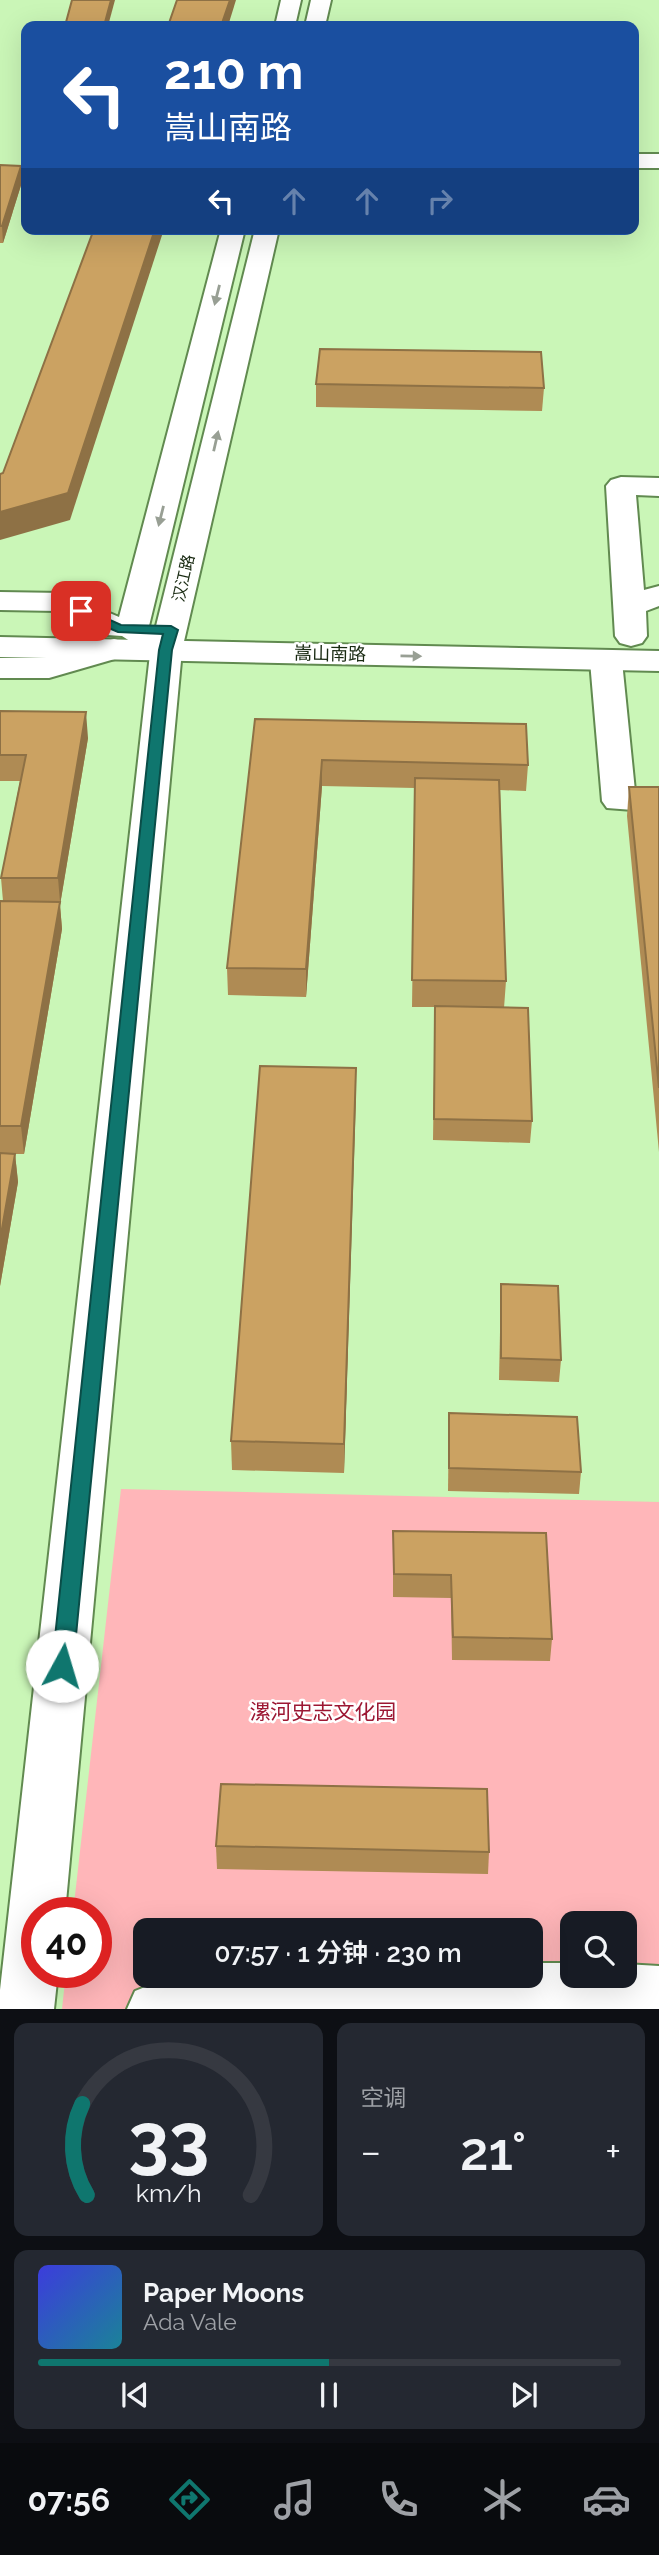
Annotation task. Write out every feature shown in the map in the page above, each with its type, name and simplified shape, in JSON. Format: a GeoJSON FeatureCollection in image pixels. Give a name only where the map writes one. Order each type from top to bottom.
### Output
{"type":"FeatureCollection","features":[{"type":"Feature","properties":{"kind":"street"},"geometry":{"type":"LineString","coordinates":[[286,21],[291,0]]}},
{"type":"Feature","properties":{"kind":"street"},"geometry":{"type":"LineString","coordinates":[[316,21],[321,0]]}},
{"type":"Feature","properties":{"kind":"street"},"geometry":{"type":"LineString","coordinates":[[639,161],[659,161]]}},
{"type":"Feature","properties":{"kind":"street"},"geometry":{"type":"LineString","coordinates":[[38,1897],[140,637],[232,235]]}},
{"type":"Feature","properties":{"kind":"street","name":"汉江路"},"geometry":{"type":"LineString","coordinates":[[140,637],[265,235]]}},
{"type":"Feature","properties":{"kind":"street"},"geometry":{"type":"LineString","coordinates":[[639,647],[621,486],[659,486]]}},
{"type":"Feature","properties":{"kind":"street"},"geometry":{"type":"LineString","coordinates":[[659,595],[639,647],[619,801],[659,802]]}},
{"type":"Feature","properties":{"kind":"street"},"geometry":{"type":"LineString","coordinates":[[0,601],[62,603],[140,637]]}},
{"type":"Feature","properties":{"kind":"street","name":"嵩山南路"},"geometry":{"type":"LineString","coordinates":[[0,626],[140,637],[639,647]]}},
{"type":"Feature","properties":{"kind":"street"},"geometry":{"type":"LineString","coordinates":[[0,668],[49,668],[140,637]]}},
{"type":"Feature","properties":{"kind":"street","name":"嵩山南路"},"geometry":{"type":"LineString","coordinates":[[0,647],[140,637]]}},
{"type":"Feature","properties":{"kind":"street"},"geometry":{"type":"LineString","coordinates":[[26,2009],[28,1988]]}},
{"type":"Feature","properties":{"kind":"street"},"geometry":{"type":"LineString","coordinates":[[155,2009],[354,1989],[607,1989],[659,1992]]}},
{"type":"Feature","properties":{"kind":"green space","name":"漯河史志文化园"},"geometry":{"type":"Polygon","coordinates":[[[121,1489],[659,1502],[659,2009],[62,2009],[64,1988],[112,1988],[112,1897],[75,1897],[121,1489]]]}},
{"type":"Feature","properties":{"kind":"building"},"geometry":{"type":"Polygon","coordinates":[[[72,0],[111,0],[105,21],[66,21],[72,0]]]}},
{"type":"Feature","properties":{"kind":"building"},"geometry":{"type":"Polygon","coordinates":[[[177,0],[230,0],[223,21],[170,21],[177,0]]]}},
{"type":"Feature","properties":{"kind":"building"},"geometry":{"type":"Polygon","coordinates":[[[0,165],[21,166],[2,226],[0,226],[0,165]]]}},
{"type":"Feature","properties":{"kind":"building"},"geometry":{"type":"Polygon","coordinates":[[[92,235],[153,235],[68,493],[0,512],[0,474],[3,473],[92,235]]]}},
{"type":"Feature","properties":{"kind":"building"},"geometry":{"type":"Polygon","coordinates":[[[320,349],[541,352],[544,388],[316,384],[320,349]]]}},
{"type":"Feature","properties":{"kind":"building"},"geometry":{"type":"Polygon","coordinates":[[[0,711],[86,712],[58,878],[1,878],[26,755],[0,755],[0,711]]]}},
{"type":"Feature","properties":{"kind":"building"},"geometry":{"type":"Polygon","coordinates":[[[255,719],[526,724],[528,765],[322,760],[306,969],[227,968],[255,719]]]}},
{"type":"Feature","properties":{"kind":"building"},"geometry":{"type":"Polygon","coordinates":[[[415,778],[499,780],[506,981],[412,980],[415,778]]]}},
{"type":"Feature","properties":{"kind":"building"},"geometry":{"type":"Polygon","coordinates":[[[629,787],[659,787],[659,1088],[629,787]]]}},
{"type":"Feature","properties":{"kind":"building"},"geometry":{"type":"Polygon","coordinates":[[[0,901],[60,902],[21,1126],[0,1126],[0,901]]]}},
{"type":"Feature","properties":{"kind":"building"},"geometry":{"type":"Polygon","coordinates":[[[435,1006],[528,1008],[532,1121],[434,1119],[435,1006]]]}},
{"type":"Feature","properties":{"kind":"building"},"geometry":{"type":"Polygon","coordinates":[[[260,1066],[356,1068],[344,1444],[231,1441],[260,1066]]]}},
{"type":"Feature","properties":{"kind":"building"},"geometry":{"type":"Polygon","coordinates":[[[0,1153],[15,1154],[0,1240],[0,1153]]]}},
{"type":"Feature","properties":{"kind":"building"},"geometry":{"type":"Polygon","coordinates":[[[501,1284],[558,1286],[561,1360],[501,1358],[501,1284]]]}},
{"type":"Feature","properties":{"kind":"building"},"geometry":{"type":"Polygon","coordinates":[[[449,1413],[577,1417],[581,1472],[449,1468],[449,1413]]]}},
{"type":"Feature","properties":{"kind":"building"},"geometry":{"type":"Polygon","coordinates":[[[393,1531],[546,1533],[552,1639],[453,1637],[451,1575],[394,1574],[393,1531]]]}},
{"type":"Feature","properties":{"kind":"building"},"geometry":{"type":"Polygon","coordinates":[[[221,1784],[487,1789],[489,1852],[216,1846],[221,1784]]]}},
{"type":"Feature","properties":{"kind":"route"},"geometry":{"type":"LineString","coordinates":[[62,1666],[166,650],[171,630],[118,628],[81,611]]}}]}
